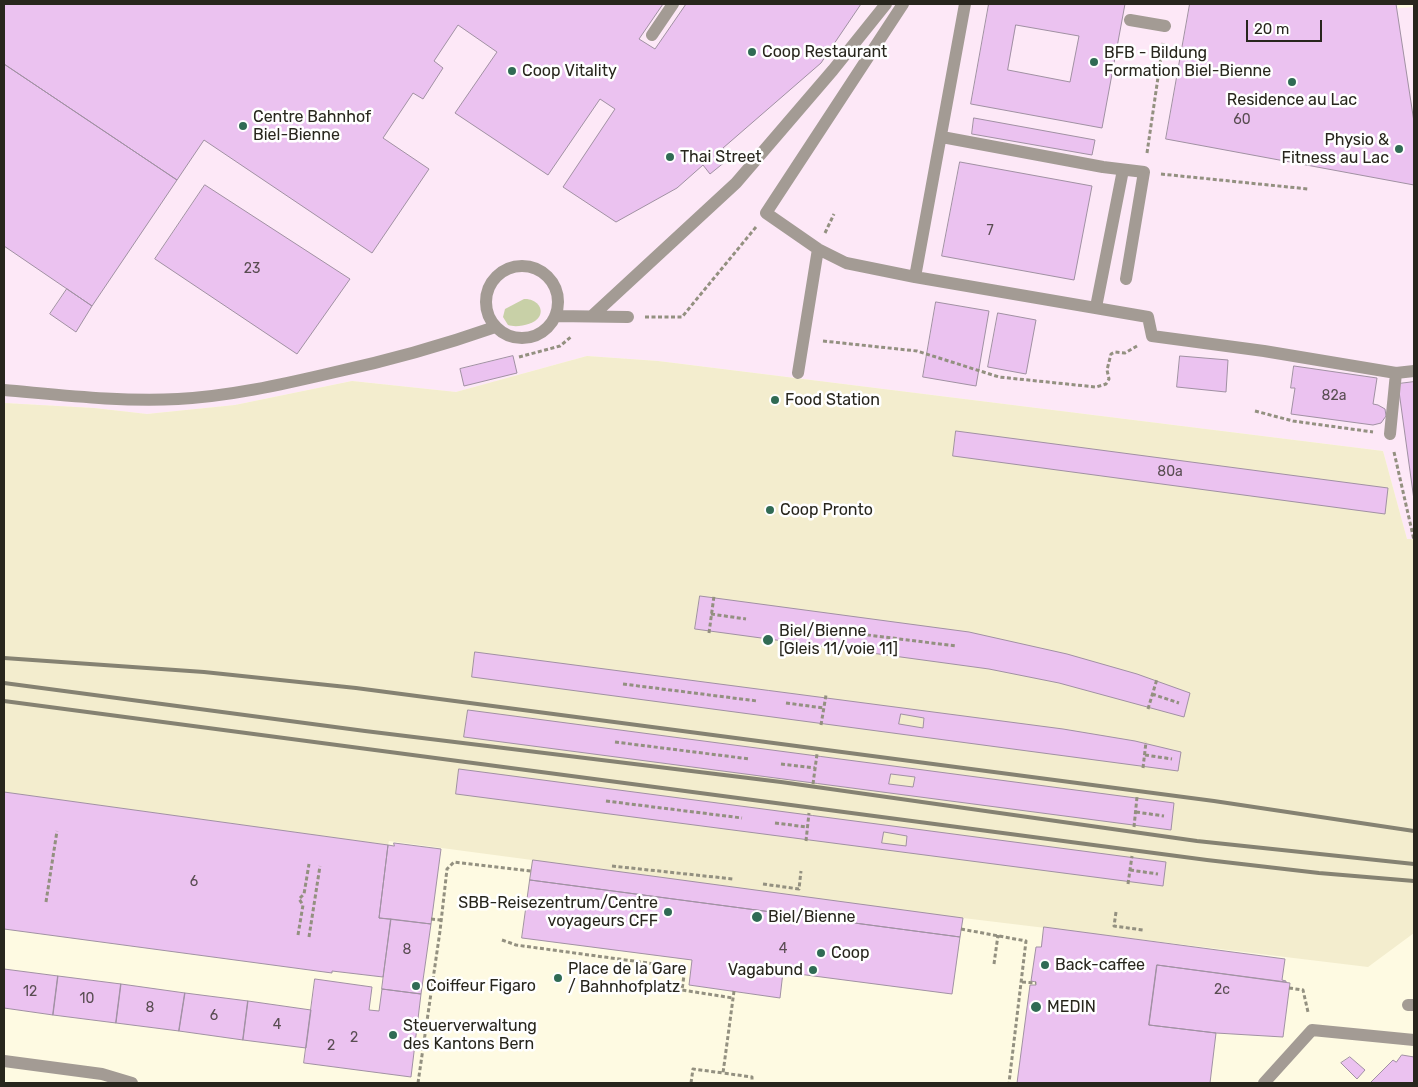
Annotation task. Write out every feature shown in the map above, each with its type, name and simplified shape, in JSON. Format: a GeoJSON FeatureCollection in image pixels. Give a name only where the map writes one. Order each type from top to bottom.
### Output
{"type":"FeatureCollection","features":[{"type":"Feature","properties":{"kind":"street"},"geometry":{"type":"LineString","coordinates":[[652,35],[673,4]]}},
{"type":"Feature","properties":{"kind":"street"},"geometry":{"type":"LineString","coordinates":[[592,316],[736,183],[833,70],[886,4]]}},
{"type":"Feature","properties":{"kind":"street"},"geometry":{"type":"LineString","coordinates":[[903,4],[766,213],[818,249],[846,263],[915,277],[1148,316],[1152,336],[1264,351],[1396,373],[1414,371]]}},
{"type":"Feature","properties":{"kind":"street"},"geometry":{"type":"LineString","coordinates":[[915,277],[965,4]]}},
{"type":"Feature","properties":{"kind":"street"},"geometry":{"type":"LineString","coordinates":[[1130,20],[1165,26]]}},
{"type":"Feature","properties":{"kind":"street"},"geometry":{"type":"LineString","coordinates":[[942,136],[1122,170],[1144,172],[1126,279]]}},
{"type":"Feature","properties":{"kind":"street"},"geometry":{"type":"LineString","coordinates":[[1096,307],[1122,170]]}},
{"type":"Feature","properties":{"kind":"street"},"geometry":{"type":"LineString","coordinates":[[798,373],[818,249]]}},
{"type":"Feature","properties":{"kind":"street"},"geometry":{"type":"LineString","coordinates":[[527,266],[547,276],[554,285],[558,306],[555,316],[549,326],[539,334],[528,338],[516,338],[504,334],[495,327],[489,318],[486,296],[496,277],[505,270],[527,266]]}},
{"type":"Feature","properties":{"kind":"street"},"geometry":{"type":"LineString","coordinates":[[555,316],[628,317]]}},
{"type":"Feature","properties":{"kind":"street"},"geometry":{"type":"LineString","coordinates":[[4,390],[143,399],[177,399],[219,395],[278,386],[389,360],[456,341],[495,327]]}},
{"type":"Feature","properties":{"kind":"street"},"geometry":{"type":"LineString","coordinates":[[1390,434],[1396,373]]}},
{"type":"Feature","properties":{"kind":"street"},"geometry":{"type":"LineString","coordinates":[[1264,1083],[1312,1030],[1414,1040]]}},
{"type":"Feature","properties":{"kind":"street"},"geometry":{"type":"LineString","coordinates":[[4,1061],[102,1074],[132,1083]]}},
{"type":"Feature","properties":{"kind":"path"},"geometry":{"type":"LineString","coordinates":[[1165,26],[1144,172],[1308,189]]}},
{"type":"Feature","properties":{"kind":"path"},"geometry":{"type":"LineString","coordinates":[[628,317],[682,317],[754,231],[766,213]]}},
{"type":"Feature","properties":{"kind":"path"},"geometry":{"type":"LineString","coordinates":[[519,357],[560,346],[592,316]]}},
{"type":"Feature","properties":{"kind":"path"},"geometry":{"type":"LineString","coordinates":[[804,338],[917,351],[999,378],[1096,387],[1106,384],[1109,379],[1107,370],[1111,354],[1115,352],[1124,353],[1152,336]]}},
{"type":"Feature","properties":{"kind":"path"},"geometry":{"type":"LineString","coordinates":[[1256,411],[1293,421],[1390,434],[1414,540]]}},
{"type":"Feature","properties":{"kind":"path"},"geometry":{"type":"LineString","coordinates":[[709,633],[714,596]]}},
{"type":"Feature","properties":{"kind":"path"},"geometry":{"type":"LineString","coordinates":[[712,614],[746,619]]}},
{"type":"Feature","properties":{"kind":"path"},"geometry":{"type":"LineString","coordinates":[[796,626],[956,646]]}},
{"type":"Feature","properties":{"kind":"path"},"geometry":{"type":"LineString","coordinates":[[1148,709],[1157,679]]}},
{"type":"Feature","properties":{"kind":"path"},"geometry":{"type":"LineString","coordinates":[[623,684],[757,701]]}},
{"type":"Feature","properties":{"kind":"path"},"geometry":{"type":"LineString","coordinates":[[1152,694],[1179,703]]}},
{"type":"Feature","properties":{"kind":"path"},"geometry":{"type":"LineString","coordinates":[[821,725],[826,696]]}},
{"type":"Feature","properties":{"kind":"path"},"geometry":{"type":"LineString","coordinates":[[786,703],[824,708]]}},
{"type":"Feature","properties":{"kind":"path"},"geometry":{"type":"LineString","coordinates":[[615,742],[750,759]]}},
{"type":"Feature","properties":{"kind":"path"},"geometry":{"type":"LineString","coordinates":[[1143,768],[1146,742]]}},
{"type":"Feature","properties":{"kind":"path"},"geometry":{"type":"LineString","coordinates":[[813,784],[817,754]]}},
{"type":"Feature","properties":{"kind":"path"},"geometry":{"type":"LineString","coordinates":[[1145,755],[1172,759]]}},
{"type":"Feature","properties":{"kind":"path"},"geometry":{"type":"LineString","coordinates":[[781,764],[815,768]]}},
{"type":"Feature","properties":{"kind":"path"},"geometry":{"type":"LineString","coordinates":[[1134,827],[1137,797]]}},
{"type":"Feature","properties":{"kind":"path"},"geometry":{"type":"LineString","coordinates":[[606,801],[742,818]]}},
{"type":"Feature","properties":{"kind":"path"},"geometry":{"type":"LineString","coordinates":[[1136,812],[1164,816]]}},
{"type":"Feature","properties":{"kind":"path"},"geometry":{"type":"LineString","coordinates":[[806,842],[809,813]]}},
{"type":"Feature","properties":{"kind":"path"},"geometry":{"type":"LineString","coordinates":[[775,823],[807,827]]}},
{"type":"Feature","properties":{"kind":"path"},"geometry":{"type":"LineString","coordinates":[[46,902],[57,831]]}},
{"type":"Feature","properties":{"kind":"path"},"geometry":{"type":"LineString","coordinates":[[1128,884],[1132,856]]}},
{"type":"Feature","properties":{"kind":"path"},"geometry":{"type":"LineString","coordinates":[[418,1083],[442,932],[447,869],[454,862],[531,871]]}},
{"type":"Feature","properties":{"kind":"path"},"geometry":{"type":"LineString","coordinates":[[298,935],[303,905],[299,899],[304,894],[309,864]]}},
{"type":"Feature","properties":{"kind":"path"},"geometry":{"type":"LineString","coordinates":[[309,937],[320,866]]}},
{"type":"Feature","properties":{"kind":"path"},"geometry":{"type":"LineString","coordinates":[[612,866],[733,879]]}},
{"type":"Feature","properties":{"kind":"path"},"geometry":{"type":"LineString","coordinates":[[1130,870],[1158,874]]}},
{"type":"Feature","properties":{"kind":"path"},"geometry":{"type":"LineString","coordinates":[[763,884],[798,889],[801,871]]}},
{"type":"Feature","properties":{"kind":"path"},"geometry":{"type":"LineString","coordinates":[[1116,912],[1114,926],[1143,930]]}},
{"type":"Feature","properties":{"kind":"path"},"geometry":{"type":"LineString","coordinates":[[431,919],[442,920]]}},
{"type":"Feature","properties":{"kind":"path"},"geometry":{"type":"LineString","coordinates":[[961,929],[1026,941],[1009,1083]]}},
{"type":"Feature","properties":{"kind":"path"},"geometry":{"type":"LineString","coordinates":[[994,964],[998,936]]}},
{"type":"Feature","properties":{"kind":"path"},"geometry":{"type":"LineString","coordinates":[[502,940],[516,945],[684,968],[682,990],[733,998]]}},
{"type":"Feature","properties":{"kind":"path"},"geometry":{"type":"LineString","coordinates":[[1022,982],[1036,983]]}},
{"type":"Feature","properties":{"kind":"path"},"geometry":{"type":"LineString","coordinates":[[1289,988],[1303,990],[1312,1030]]}},
{"type":"Feature","properties":{"kind":"path"},"geometry":{"type":"LineString","coordinates":[[723,1073],[734,992]]}},
{"type":"Feature","properties":{"kind":"path"},"geometry":{"type":"LineString","coordinates":[[691,1083],[693,1069],[752,1077],[752,1083]]}},
{"type":"Feature","properties":{"kind":"shaded area"},"geometry":{"type":"Polygon","coordinates":[[[4,4],[1397,4],[1398,8],[1414,7],[1414,539],[1407,539],[1383,451],[658,361],[587,356],[456,392],[352,381],[235,405],[147,414],[94,408],[4,403],[4,4]]]}},
{"type":"Feature","properties":{"kind":"shaded area"},"geometry":{"type":"Polygon","coordinates":[[[587,356],[658,361],[1383,451],[1407,539],[1414,539],[1414,933],[1368,967],[963,918],[952,994],[522,938],[532,860],[389,841],[388,845],[4,792],[4,403],[94,408],[147,414],[235,405],[352,381],[456,392],[587,356]]]}},
{"type":"Feature","properties":{"kind":"green space"},"geometry":{"type":"Polygon","coordinates":[[[524,299],[538,304],[541,310],[539,317],[537,320],[525,325],[508,325],[503,317],[505,309],[524,299]]]}},
{"type":"Feature","properties":{"kind":"building","name":"Centre Bahnhof Biel-Bienne"},"geometry":{"type":"Polygon","coordinates":[[[4,4],[663,4],[639,39],[655,49],[686,4],[861,4],[821,63],[723,148],[731,157],[710,174],[703,165],[677,188],[616,222],[563,187],[615,109],[600,99],[548,175],[455,113],[497,52],[458,25],[434,61],[443,68],[423,99],[413,93],[383,138],[429,169],[372,253],[204,140],[177,180],[4,64],[4,4]]]}},
{"type":"Feature","properties":{"kind":"building","name":"BFB - Bildung Formation Biel-Bienne"},"geometry":{"type":"Polygon","coordinates":[[[989,4],[1125,4],[1102,128],[971,104],[989,4]],[[1016,25],[1008,70],[1070,82],[1079,36],[1016,25]]]}},
{"type":"Feature","properties":{"kind":"building","name":"Residence au Lac"},"geometry":{"type":"Polygon","coordinates":[[[1190,4],[1396,4],[1414,122],[1414,185],[1166,139],[1190,4]]]}},
{"type":"Feature","properties":{"kind":"building"},"geometry":{"type":"Polygon","coordinates":[[[4,64],[177,180],[92,306],[4,246],[4,64]]]}},
{"type":"Feature","properties":{"kind":"building"},"geometry":{"type":"Polygon","coordinates":[[[974,118],[1095,140],[1092,155],[972,134],[974,118]]]}},
{"type":"Feature","properties":{"kind":"building"},"geometry":{"type":"Polygon","coordinates":[[[960,162],[1092,186],[1074,280],[942,256],[960,162]]]}},
{"type":"Feature","properties":{"kind":"building"},"geometry":{"type":"Polygon","coordinates":[[[205,185],[350,279],[297,354],[155,259],[205,185]]]}},
{"type":"Feature","properties":{"kind":"building"},"geometry":{"type":"Polygon","coordinates":[[[67,289],[92,306],[76,332],[50,314],[67,289]]]}},
{"type":"Feature","properties":{"kind":"building"},"geometry":{"type":"Polygon","coordinates":[[[936,302],[989,311],[976,386],[923,377],[936,302]]]}},
{"type":"Feature","properties":{"kind":"building"},"geometry":{"type":"Polygon","coordinates":[[[998,313],[1036,320],[1026,374],[988,367],[998,313]]]}},
{"type":"Feature","properties":{"kind":"building"},"geometry":{"type":"Polygon","coordinates":[[[513,356],[517,373],[464,386],[460,369],[513,356]]]}},
{"type":"Feature","properties":{"kind":"building"},"geometry":{"type":"Polygon","coordinates":[[[1180,356],[1228,360],[1226,392],[1177,387],[1180,356]]]}},
{"type":"Feature","properties":{"kind":"building"},"geometry":{"type":"Polygon","coordinates":[[[1294,366],[1377,378],[1373,404],[1385,409],[1386,416],[1381,423],[1373,425],[1291,414],[1295,388],[1291,388],[1294,366]]]}},
{"type":"Feature","properties":{"kind":"building"},"geometry":{"type":"Polygon","coordinates":[[[1414,382],[1414,500],[1398,384],[1414,382]]]}},
{"type":"Feature","properties":{"kind":"building"},"geometry":{"type":"Polygon","coordinates":[[[956,431],[1388,488],[1385,514],[953,456],[956,431]]]}},
{"type":"Feature","properties":{"kind":"building"},"geometry":{"type":"Polygon","coordinates":[[[700,596],[969,632],[1067,654],[1137,674],[1190,693],[1184,717],[1059,683],[989,669],[695,629],[700,596]]]}},
{"type":"Feature","properties":{"kind":"building"},"geometry":{"type":"Polygon","coordinates":[[[475,652],[1063,729],[1135,741],[1181,752],[1178,771],[472,677],[475,652]]]}},
{"type":"Feature","properties":{"kind":"building"},"geometry":{"type":"Polygon","coordinates":[[[468,710],[1174,803],[1171,830],[464,737],[468,710]]]}},
{"type":"Feature","properties":{"kind":"building"},"geometry":{"type":"Polygon","coordinates":[[[901,714],[924,718],[923,728],[899,724],[901,714]]]}},
{"type":"Feature","properties":{"kind":"building"},"geometry":{"type":"Polygon","coordinates":[[[459,769],[1166,862],[1163,886],[456,794],[459,769]]]}},
{"type":"Feature","properties":{"kind":"building"},"geometry":{"type":"Polygon","coordinates":[[[891,774],[915,777],[913,787],[889,784],[891,774]]]}},
{"type":"Feature","properties":{"kind":"building"},"geometry":{"type":"Polygon","coordinates":[[[4,792],[388,845],[379,918],[391,919],[383,977],[332,971],[332,973],[4,929],[4,792]]]}},
{"type":"Feature","properties":{"kind":"building"},"geometry":{"type":"Polygon","coordinates":[[[884,832],[907,836],[906,846],[882,843],[884,832]]]}},
{"type":"Feature","properties":{"kind":"building"},"geometry":{"type":"Polygon","coordinates":[[[394,843],[441,849],[431,924],[379,918],[388,845],[394,846],[394,843]]]}},
{"type":"Feature","properties":{"kind":"building"},"geometry":{"type":"Polygon","coordinates":[[[533,860],[963,918],[960,937],[530,880],[533,860]]]}},
{"type":"Feature","properties":{"kind":"building"},"geometry":{"type":"Polygon","coordinates":[[[530,880],[960,937],[952,994],[783,972],[780,998],[689,985],[692,960],[522,938],[530,880]]]}},
{"type":"Feature","properties":{"kind":"building"},"geometry":{"type":"Polygon","coordinates":[[[391,919],[431,924],[421,994],[382,989],[391,919]]]}},
{"type":"Feature","properties":{"kind":"building"},"geometry":{"type":"Polygon","coordinates":[[[1044,927],[1285,959],[1282,980],[1286,982],[1157,965],[1149,1025],[1216,1033],[1210,1083],[1017,1083],[1030,985],[1036,985],[1036,982],[1031,981],[1036,947],[1041,947],[1044,927]]]}},
{"type":"Feature","properties":{"kind":"building"},"geometry":{"type":"Polygon","coordinates":[[[1157,965],[1290,983],[1283,1037],[1216,1033],[1149,1025],[1157,965]]]}},
{"type":"Feature","properties":{"kind":"building"},"geometry":{"type":"Polygon","coordinates":[[[4,969],[58,976],[53,1015],[4,1008],[4,969]]]}},
{"type":"Feature","properties":{"kind":"building"},"geometry":{"type":"Polygon","coordinates":[[[58,976],[121,984],[116,1023],[53,1015],[58,976]]]}},
{"type":"Feature","properties":{"kind":"building"},"geometry":{"type":"Polygon","coordinates":[[[315,979],[372,987],[369,1010],[379,1011],[382,989],[421,994],[411,1077],[304,1063],[315,979]]]}},
{"type":"Feature","properties":{"kind":"building"},"geometry":{"type":"Polygon","coordinates":[[[121,984],[185,993],[179,1031],[116,1023],[121,984]]]}},
{"type":"Feature","properties":{"kind":"building"},"geometry":{"type":"Polygon","coordinates":[[[185,993],[248,1001],[243,1040],[179,1031],[185,993]]]}},
{"type":"Feature","properties":{"kind":"building"},"geometry":{"type":"Polygon","coordinates":[[[248,1001],[311,1010],[306,1048],[243,1040],[248,1001]]]}},
{"type":"Feature","properties":{"kind":"building"},"geometry":{"type":"Polygon","coordinates":[[[1402,1055],[1414,1057],[1414,1083],[1370,1083],[1393,1060],[1396,1062],[1402,1055]]]}},
{"type":"Feature","properties":{"kind":"building"},"geometry":{"type":"Polygon","coordinates":[[[1350,1057],[1365,1070],[1357,1079],[1341,1063],[1350,1057]]]}},
{"type":"Feature","properties":{"kind":"railway"},"geometry":{"type":"LineString","coordinates":[[4,658],[204,672],[356,688],[1214,801],[1414,831]]}},
{"type":"Feature","properties":{"kind":"railway"},"geometry":{"type":"LineString","coordinates":[[4,683],[365,731],[781,782],[1197,841],[1414,864]]}},
{"type":"Feature","properties":{"kind":"railway"},"geometry":{"type":"LineString","coordinates":[[4,701],[1207,860],[1319,873],[1414,881]]}},
{"type":"Feature","properties":{"kind":"place","name":"Coop Restaurant"},"geometry":{"type":"Point","coordinates":[752,52]}},
{"type":"Feature","properties":{"kind":"place","name":"BFB - Bildung Formation Biel-Bienne"},"geometry":{"type":"Point","coordinates":[1094,62]}},
{"type":"Feature","properties":{"kind":"place","name":"Coop Vitality"},"geometry":{"type":"Point","coordinates":[512,71]}},
{"type":"Feature","properties":{"kind":"place","name":"Residence au Lac"},"geometry":{"type":"Point","coordinates":[1292,82]}},
{"type":"Feature","properties":{"kind":"place","name":"Centre Bahnhof Biel-Bienne"},"geometry":{"type":"Point","coordinates":[243,126]}},
{"type":"Feature","properties":{"kind":"place","name":"Physio & Fitness au Lac"},"geometry":{"type":"Point","coordinates":[1399,149]}},
{"type":"Feature","properties":{"kind":"place","name":"Thai Street"},"geometry":{"type":"Point","coordinates":[670,157]}},
{"type":"Feature","properties":{"kind":"place","name":"Food Station"},"geometry":{"type":"Point","coordinates":[775,400]}},
{"type":"Feature","properties":{"kind":"place","name":"Coop Pronto"},"geometry":{"type":"Point","coordinates":[770,510]}},
{"type":"Feature","properties":{"kind":"place","name":"Biel/Bienne [Gleis 11/voie 11]"},"geometry":{"type":"Point","coordinates":[768,640]}},
{"type":"Feature","properties":{"kind":"place","name":"SBB-Reisezentrum/Centre voyageurs CFF"},"geometry":{"type":"Point","coordinates":[668,912]}},
{"type":"Feature","properties":{"kind":"place","name":"Biel/Bienne"},"geometry":{"type":"Point","coordinates":[757,917]}},
{"type":"Feature","properties":{"kind":"place","name":"Coop"},"geometry":{"type":"Point","coordinates":[821,953]}},
{"type":"Feature","properties":{"kind":"place","name":"Back-caffee"},"geometry":{"type":"Point","coordinates":[1045,965]}},
{"type":"Feature","properties":{"kind":"place","name":"Vagabund"},"geometry":{"type":"Point","coordinates":[813,970]}},
{"type":"Feature","properties":{"kind":"place","name":"Place de la Gare / Bahnhofplatz"},"geometry":{"type":"Point","coordinates":[558,978]}},
{"type":"Feature","properties":{"kind":"place","name":"Coiffeur Figaro"},"geometry":{"type":"Point","coordinates":[416,986]}},
{"type":"Feature","properties":{"kind":"place","name":"MEDIN"},"geometry":{"type":"Point","coordinates":[1036,1007]}},
{"type":"Feature","properties":{"kind":"place","name":"Steuerverwaltung des Kantons Bern"},"geometry":{"type":"Point","coordinates":[393,1035]}}]}
